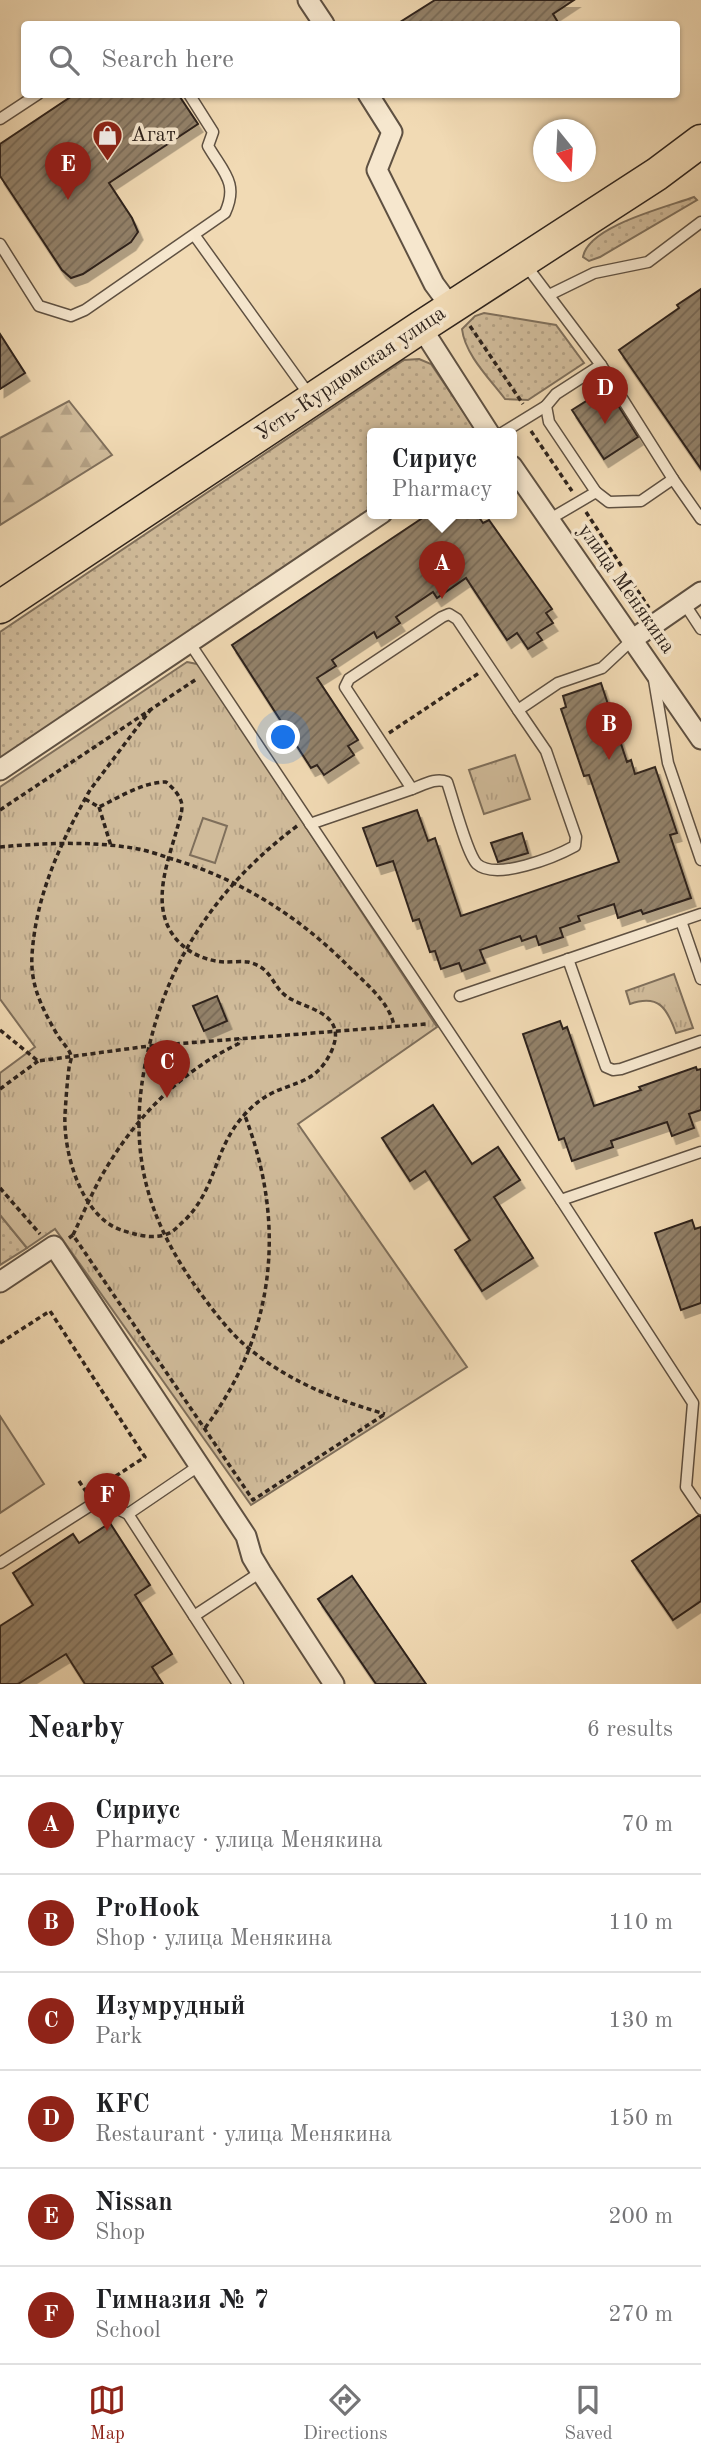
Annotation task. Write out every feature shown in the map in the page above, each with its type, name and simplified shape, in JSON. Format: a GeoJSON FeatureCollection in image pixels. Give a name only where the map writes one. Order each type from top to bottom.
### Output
{"type":"FeatureCollection","features":[{"type":"Feature","properties":{"kind":"main road","name":"Усть-Курдюмская улица"},"geometry":{"type":"LineString","coordinates":[[0,607],[451,307],[657,174],[701,141]]}},
{"type":"Feature","properties":{"kind":"street"},"geometry":{"type":"LineString","coordinates":[[308,0],[322,21]]}},
{"type":"Feature","properties":{"kind":"street"},"geometry":{"type":"LineString","coordinates":[[370,98],[391,132],[377,170],[435,284],[451,307]]}},
{"type":"Feature","properties":{"kind":"street"},"geometry":{"type":"LineString","coordinates":[[421,327],[486,428]]}},
{"type":"Feature","properties":{"kind":"street","name":"улица Менякина"},"geometry":{"type":"LineString","coordinates":[[517,473],[701,739]]}},
{"type":"Feature","properties":{"kind":"street"},"geometry":{"type":"LineString","coordinates":[[0,769],[373,519]]}},
{"type":"Feature","properties":{"kind":"street"},"geometry":{"type":"LineString","coordinates":[[633,639],[701,592]]}},
{"type":"Feature","properties":{"kind":"street"},"geometry":{"type":"LineString","coordinates":[[0,1282],[54,1246],[246,1536],[252,1557],[334,1684]]}},
{"type":"Feature","properties":{"kind":"lane"},"geometry":{"type":"LineString","coordinates":[[0,119],[32,98]]}},
{"type":"Feature","properties":{"kind":"lane"},"geometry":{"type":"LineString","coordinates":[[0,244],[39,306],[71,316],[85,310],[195,236],[225,213],[232,198],[231,186],[208,146],[212,132],[191,98]]}},
{"type":"Feature","properties":{"kind":"lane"},"geometry":{"type":"LineString","coordinates":[[549,295],[594,273],[648,262],[701,222]]}},
{"type":"Feature","properties":{"kind":"lane"},"geometry":{"type":"LineString","coordinates":[[195,236],[313,399]]}},
{"type":"Feature","properties":{"kind":"lane"},"geometry":{"type":"LineString","coordinates":[[523,261],[601,365],[701,519]]}},
{"type":"Feature","properties":{"kind":"lane"},"geometry":{"type":"LineString","coordinates":[[509,428],[545,406],[556,394],[601,365]]}},
{"type":"Feature","properties":{"kind":"lane"},"geometry":{"type":"LineString","coordinates":[[545,406],[549,422],[596,492],[609,502],[640,501],[673,479]]}},
{"type":"Feature","properties":{"kind":"lane"},"geometry":{"type":"LineString","coordinates":[[550,519],[596,492]]}},
{"type":"Feature","properties":{"kind":"lane"},"geometry":{"type":"LineString","coordinates":[[684,603],[701,629]]}},
{"type":"Feature","properties":{"kind":"lane"},"geometry":{"type":"LineString","coordinates":[[309,821],[441,780],[447,782],[473,858],[483,867],[506,871],[575,846],[576,837],[546,751],[454,615],[442,617],[346,683],[346,691],[412,789]]}},
{"type":"Feature","properties":{"kind":"lane"},"geometry":{"type":"LineString","coordinates":[[519,710],[558,683],[602,668],[633,639]]}},
{"type":"Feature","properties":{"kind":"lane"},"geometry":{"type":"LineString","coordinates":[[189,642],[693,1402],[686,1488],[701,1508]]}},
{"type":"Feature","properties":{"kind":"lane"},"geometry":{"type":"LineString","coordinates":[[651,666],[668,763],[701,860]]}},
{"type":"Feature","properties":{"kind":"lane"},"geometry":{"type":"LineString","coordinates":[[460,996],[701,914]]}},
{"type":"Feature","properties":{"kind":"lane"},"geometry":{"type":"LineString","coordinates":[[681,920],[701,979]]}},
{"type":"Feature","properties":{"kind":"lane"},"geometry":{"type":"LineString","coordinates":[[568,959],[606,1067],[612,1070],[621,1069],[701,1041]]}},
{"type":"Feature","properties":{"kind":"lane"},"geometry":{"type":"LineString","coordinates":[[561,1200],[701,1152]]}},
{"type":"Feature","properties":{"kind":"lane"},"geometry":{"type":"LineString","coordinates":[[128,1514],[200,1465]]}},
{"type":"Feature","properties":{"kind":"lane"},"geometry":{"type":"LineString","coordinates":[[0,1563],[99,1500],[128,1514],[237,1684]]}},
{"type":"Feature","properties":{"kind":"lane"},"geometry":{"type":"LineString","coordinates":[[194,1616],[261,1572]]}},
{"type":"Feature","properties":{"kind":"path"},"geometry":{"type":"LineString","coordinates":[[451,307],[469,325],[521,401],[528,415],[532,434],[658,621]]}},
{"type":"Feature","properties":{"kind":"path"},"geometry":{"type":"LineString","coordinates":[[379,740],[489,666]]}},
{"type":"Feature","properties":{"kind":"path"},"geometry":{"type":"LineString","coordinates":[[0,810],[208,671]]}},
{"type":"Feature","properties":{"kind":"path"},"geometry":{"type":"LineString","coordinates":[[99,807],[141,787],[166,782],[181,802],[181,815],[163,890],[163,915],[169,929],[186,949],[208,961],[247,962],[259,967],[274,979],[288,998],[325,1016],[333,1023],[336,1031],[329,1057],[318,1073],[304,1082],[259,1101],[234,1128],[206,1191],[193,1211],[164,1236],[150,1237],[114,1227],[90,1203],[70,1163],[66,1140],[65,1116],[71,1055],[37,998],[32,976],[34,935],[40,906],[60,844],[109,763],[151,709]]}},
{"type":"Feature","properties":{"kind":"path"},"geometry":{"type":"LineString","coordinates":[[85,799],[99,807],[111,846]]}},
{"type":"Feature","properties":{"kind":"path"},"geometry":{"type":"LineString","coordinates":[[73,1235],[253,1500],[385,1414],[296,1381],[249,1349],[206,1300],[177,1259],[164,1236],[144,1177],[137,1122],[141,1081],[163,995],[202,921],[233,882],[278,840],[309,821]]}},
{"type":"Feature","properties":{"kind":"path"},"geometry":{"type":"LineString","coordinates":[[0,847],[60,844],[135,848],[195,865],[233,882],[276,906],[324,942],[377,997],[392,1016],[394,1026]]}},
{"type":"Feature","properties":{"kind":"path"},"geometry":{"type":"LineString","coordinates":[[0,1089],[38,1061],[71,1055],[241,1038],[443,1023]]}},
{"type":"Feature","properties":{"kind":"path"},"geometry":{"type":"LineString","coordinates":[[0,1030],[38,1061]]}},
{"type":"Feature","properties":{"kind":"path"},"geometry":{"type":"LineString","coordinates":[[0,1188],[35,1231],[54,1246],[73,1235],[100,1178],[137,1122],[154,1103],[193,1071],[217,1054],[238,1044],[241,1038]]}},
{"type":"Feature","properties":{"kind":"path"},"geometry":{"type":"LineString","coordinates":[[205,1428],[225,1398],[249,1349],[263,1303],[270,1256],[265,1185],[245,1116]]}},
{"type":"Feature","properties":{"kind":"path"},"geometry":{"type":"LineString","coordinates":[[0,1343],[50,1311],[145,1457],[99,1487]]}},
{"type":"Feature","properties":{"kind":"path"},"geometry":{"type":"LineString","coordinates":[[79,1481],[88,1494]]}},
{"type":"Feature","properties":{"kind":"green space"},"geometry":{"type":"Polygon","coordinates":[[[694,197],[697,200],[600,257],[589,261],[583,257],[588,246],[613,227],[694,197]]]}},
{"type":"Feature","properties":{"kind":"green space"},"geometry":{"type":"Polygon","coordinates":[[[484,313],[556,325],[584,363],[528,400],[505,399],[479,366],[464,339],[462,329],[475,316],[484,313]]]}},
{"type":"Feature","properties":{"kind":"green space"},"geometry":{"type":"Polygon","coordinates":[[[419,359],[431,364],[474,428],[367,428],[367,514],[0,763],[0,632],[404,360],[419,359]]]}},
{"type":"Feature","properties":{"kind":"green space"},"geometry":{"type":"Polygon","coordinates":[[[69,401],[112,455],[0,525],[0,438],[69,401]]]}},
{"type":"Feature","properties":{"kind":"green space"},"geometry":{"type":"Polygon","coordinates":[[[187,662],[197,664],[203,670],[437,1027],[298,1124],[467,1367],[251,1505],[55,1229],[27,1248],[0,1215],[0,1073],[35,1047],[0,999],[0,787],[187,662]]]}},
{"type":"Feature","properties":{"kind":"green space"},"geometry":{"type":"Polygon","coordinates":[[[515,755],[530,799],[484,814],[469,770],[515,755]]]}},
{"type":"Feature","properties":{"kind":"green space"},"geometry":{"type":"Polygon","coordinates":[[[203,818],[227,826],[215,863],[190,855],[203,818]]]}},
{"type":"Feature","properties":{"kind":"green space"},"geometry":{"type":"Polygon","coordinates":[[[674,974],[693,1028],[676,1033],[660,1005],[648,1001],[630,1004],[626,991],[674,974]]]}},
{"type":"Feature","properties":{"kind":"green space"},"geometry":{"type":"Polygon","coordinates":[[[0,1215],[27,1248],[0,1265],[0,1215]]]}},
{"type":"Feature","properties":{"kind":"green space"},"geometry":{"type":"Polygon","coordinates":[[[0,1416],[44,1484],[0,1513],[0,1416]]]}},
{"type":"Feature","properties":{"kind":"building"},"geometry":{"type":"Polygon","coordinates":[[[435,0],[574,0],[553,14],[557,21],[402,21],[435,0]]]}},
{"type":"Feature","properties":{"kind":"building"},"geometry":{"type":"Polygon","coordinates":[[[69,98],[181,98],[198,124],[109,183],[138,232],[131,242],[83,274],[71,278],[62,270],[0,176],[0,144],[69,98]]]}},
{"type":"Feature","properties":{"kind":"building"},"geometry":{"type":"Polygon","coordinates":[[[701,289],[701,469],[619,350],[679,308],[677,305],[701,289]]]}},
{"type":"Feature","properties":{"kind":"building"},"geometry":{"type":"Polygon","coordinates":[[[0,334],[25,373],[0,389],[0,334]]]}},
{"type":"Feature","properties":{"kind":"building"},"geometry":{"type":"Polygon","coordinates":[[[607,388],[638,437],[604,459],[572,410],[607,388]]]}},
{"type":"Feature","properties":{"kind":"building"},"geometry":{"type":"Polygon","coordinates":[[[421,519],[480,519],[483,523],[489,520],[552,609],[546,613],[553,623],[537,633],[542,640],[528,649],[517,633],[507,640],[466,578],[437,598],[433,592],[396,617],[400,623],[377,638],[374,632],[332,660],[336,666],[317,678],[358,740],[348,746],[354,755],[324,775],[317,765],[311,768],[232,645],[421,519]]]}},
{"type":"Feature","properties":{"kind":"building"},"geometry":{"type":"Polygon","coordinates":[[[601,683],[627,762],[631,760],[635,774],[655,767],[677,833],[670,835],[691,898],[643,914],[641,910],[618,918],[614,904],[578,916],[580,921],[560,928],[563,937],[539,945],[536,936],[522,941],[520,936],[480,950],[485,963],[462,971],[459,963],[441,969],[435,951],[430,952],[419,919],[413,921],[393,861],[377,866],[363,828],[417,810],[428,841],[435,838],[461,916],[619,862],[589,775],[584,776],[561,709],[566,707],[563,696],[601,683]]]}},
{"type":"Feature","properties":{"kind":"building"},"geometry":{"type":"Polygon","coordinates":[[[522,833],[528,853],[498,862],[491,843],[522,833]]]}},
{"type":"Feature","properties":{"kind":"building"},"geometry":{"type":"Polygon","coordinates":[[[217,996],[227,1021],[204,1031],[193,1006],[217,996]]]}},
{"type":"Feature","properties":{"kind":"building"},"geometry":{"type":"Polygon","coordinates":[[[560,1021],[563,1029],[567,1027],[594,1106],[696,1067],[697,1070],[701,1069],[701,1110],[689,1114],[694,1128],[672,1136],[667,1122],[611,1141],[613,1147],[572,1161],[564,1138],[559,1140],[523,1034],[560,1021]]]}},
{"type":"Feature","properties":{"kind":"building"},"geometry":{"type":"Polygon","coordinates":[[[433,1105],[472,1164],[498,1147],[520,1180],[494,1197],[533,1258],[482,1291],[455,1250],[470,1240],[425,1171],[410,1181],[382,1138],[433,1105]]]}},
{"type":"Feature","properties":{"kind":"building"},"geometry":{"type":"Polygon","coordinates":[[[692,1220],[695,1229],[701,1227],[701,1303],[681,1310],[655,1233],[692,1220]]]}},
{"type":"Feature","properties":{"kind":"building"},"geometry":{"type":"Polygon","coordinates":[[[701,1516],[701,1601],[673,1620],[632,1561],[701,1516]]]}},
{"type":"Feature","properties":{"kind":"building"},"geometry":{"type":"Polygon","coordinates":[[[110,1523],[150,1585],[135,1595],[172,1654],[152,1667],[163,1684],[85,1684],[66,1654],[18,1684],[0,1684],[0,1626],[33,1605],[13,1573],[73,1534],[79,1543],[110,1523]]]}},
{"type":"Feature","properties":{"kind":"building"},"geometry":{"type":"Polygon","coordinates":[[[352,1576],[426,1684],[376,1684],[318,1599],[352,1576]]]}},
{"type":"Feature","properties":{"kind":"place","name":"Агат"},"geometry":{"type":"Point","coordinates":[108,162]}},
{"type":"Feature","properties":{"kind":"place","name":"Nissan"},"geometry":{"type":"Point","coordinates":[68,200]}},
{"type":"Feature","properties":{"kind":"place","name":"KFC"},"geometry":{"type":"Point","coordinates":[605,424]}},
{"type":"Feature","properties":{"kind":"place","name":"Сириус"},"geometry":{"type":"Point","coordinates":[442,599]}},
{"type":"Feature","properties":{"kind":"place","name":"ProHook"},"geometry":{"type":"Point","coordinates":[609,760]}},
{"type":"Feature","properties":{"kind":"place","name":"Изумрудный"},"geometry":{"type":"Point","coordinates":[167,1098]}},
{"type":"Feature","properties":{"kind":"place","name":"Гимназия № 7"},"geometry":{"type":"Point","coordinates":[107,1531]}}]}
